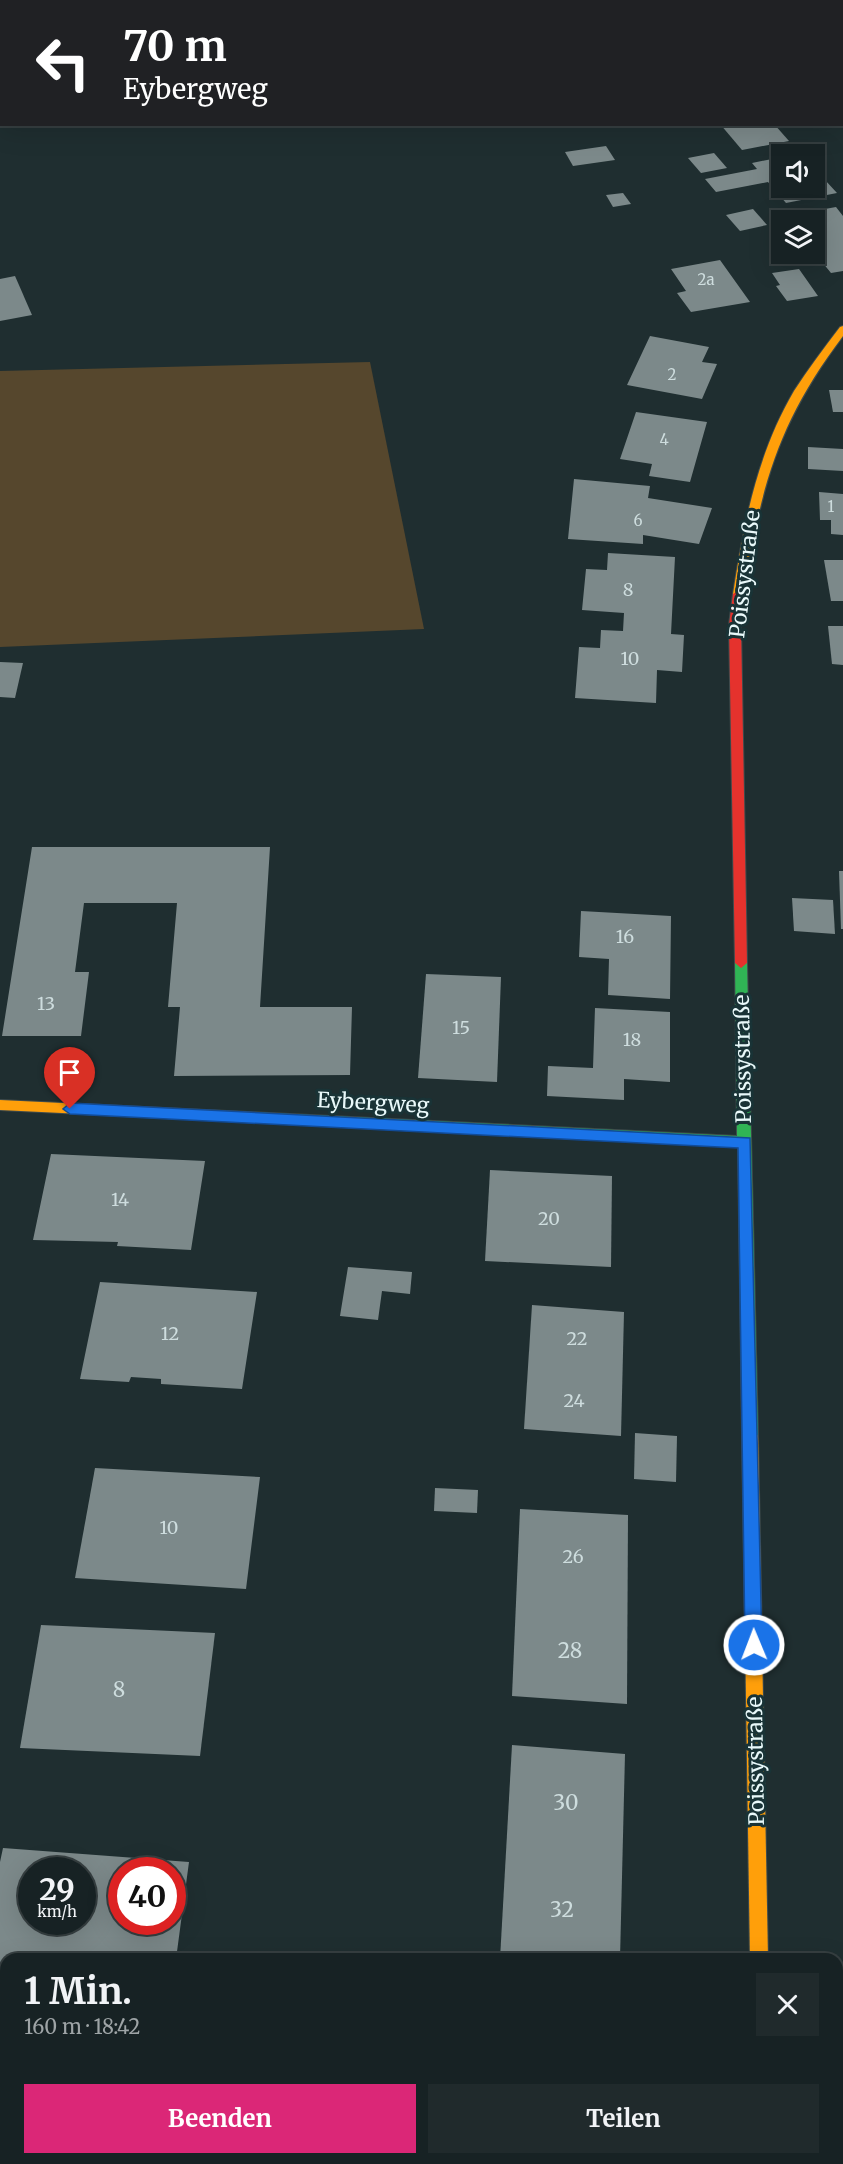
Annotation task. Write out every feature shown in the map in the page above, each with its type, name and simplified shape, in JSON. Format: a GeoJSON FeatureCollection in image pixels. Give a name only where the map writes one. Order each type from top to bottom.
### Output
{"type":"FeatureCollection","features":[{"type":"Feature","properties":{"kind":"street","name":"Poissystraße"},"geometry":{"type":"LineString","coordinates":[[759,1953],[735,637],[747,527],[769,448],[796,391],[822,352],[843,329]]}},
{"type":"Feature","properties":{"kind":"street","name":"Eybergweg"},"geometry":{"type":"LineString","coordinates":[[0,1105],[745,1142]]}},
{"type":"Feature","properties":{"kind":"shaded area"},"geometry":{"type":"Polygon","coordinates":[[[370,362],[424,629],[0,647],[0,371],[370,362]]]}},
{"type":"Feature","properties":{"kind":"building"},"geometry":{"type":"Polygon","coordinates":[[[722,126],[776,126],[789,141],[742,150],[722,126]]]}},
{"type":"Feature","properties":{"kind":"building"},"geometry":{"type":"Polygon","coordinates":[[[606,146],[615,160],[573,166],[565,152],[606,146]]]}},
{"type":"Feature","properties":{"kind":"building"},"geometry":{"type":"Polygon","coordinates":[[[714,153],[727,168],[701,173],[688,158],[714,153]]]}},
{"type":"Feature","properties":{"kind":"building"},"geometry":{"type":"Polygon","coordinates":[[[771,159],[771,186],[768,182],[716,192],[705,179],[757,169],[752,163],[771,159]]]}},
{"type":"Feature","properties":{"kind":"building"},"geometry":{"type":"Polygon","coordinates":[[[825,180],[837,193],[825,195],[825,180]]]}},
{"type":"Feature","properties":{"kind":"building"},"geometry":{"type":"Polygon","coordinates":[[[623,193],[631,204],[613,207],[606,195],[623,193]]]}},
{"type":"Feature","properties":{"kind":"building"},"geometry":{"type":"Polygon","coordinates":[[[782,198],[812,198],[786,203],[782,198]]]}},
{"type":"Feature","properties":{"kind":"building"},"geometry":{"type":"Polygon","coordinates":[[[836,207],[843,216],[843,271],[831,273],[824,264],[825,210],[819,210],[836,207]]]}},
{"type":"Feature","properties":{"kind":"building"},"geometry":{"type":"Polygon","coordinates":[[[753,209],[767,225],[740,231],[726,215],[753,209]]]}},
{"type":"Feature","properties":{"kind":"building"},"geometry":{"type":"Polygon","coordinates":[[[720,260],[750,302],[691,312],[677,293],[686,291],[671,269],[720,260]]]}},
{"type":"Feature","properties":{"kind":"building"},"geometry":{"type":"Polygon","coordinates":[[[799,269],[818,296],[787,301],[776,286],[780,285],[772,273],[799,269]]]}},
{"type":"Feature","properties":{"kind":"building"},"geometry":{"type":"Polygon","coordinates":[[[15,276],[32,315],[0,321],[0,279],[15,276]]]}},
{"type":"Feature","properties":{"kind":"building"},"geometry":{"type":"Polygon","coordinates":[[[650,336],[709,347],[702,362],[717,364],[702,399],[627,385],[650,336]]]}},
{"type":"Feature","properties":{"kind":"building"},"geometry":{"type":"Polygon","coordinates":[[[829,390],[843,390],[843,412],[833,412],[829,390]]]}},
{"type":"Feature","properties":{"kind":"building"},"geometry":{"type":"Polygon","coordinates":[[[636,412],[707,422],[690,482],[649,476],[652,464],[620,459],[636,412]]]}},
{"type":"Feature","properties":{"kind":"building"},"geometry":{"type":"Polygon","coordinates":[[[808,447],[843,449],[843,471],[808,469],[808,447]]]}},
{"type":"Feature","properties":{"kind":"building"},"geometry":{"type":"Polygon","coordinates":[[[574,479],[650,486],[648,498],[712,508],[699,544],[643,535],[643,544],[568,539],[574,479]]]}},
{"type":"Feature","properties":{"kind":"building"},"geometry":{"type":"Polygon","coordinates":[[[819,492],[843,494],[843,535],[831,534],[831,520],[820,520],[819,492]]]}},
{"type":"Feature","properties":{"kind":"building"},"geometry":{"type":"Polygon","coordinates":[[[608,553],[675,557],[671,634],[684,635],[682,672],[657,670],[656,703],[575,698],[579,647],[600,648],[601,630],[623,631],[624,613],[582,610],[586,569],[607,570],[608,553]]]}},
{"type":"Feature","properties":{"kind":"building"},"geometry":{"type":"Polygon","coordinates":[[[824,560],[843,560],[843,601],[831,601],[824,560]]]}},
{"type":"Feature","properties":{"kind":"building"},"geometry":{"type":"Polygon","coordinates":[[[828,626],[843,626],[843,665],[832,664],[828,626]]]}},
{"type":"Feature","properties":{"kind":"building"},"geometry":{"type":"Polygon","coordinates":[[[0,662],[23,663],[15,698],[0,697],[0,662]]]}},
{"type":"Feature","properties":{"kind":"building"},"geometry":{"type":"Polygon","coordinates":[[[32,847],[270,847],[260,1007],[352,1007],[350,1075],[174,1076],[180,1007],[168,1007],[177,903],[84,903],[75,972],[89,972],[81,1036],[2,1036],[32,847]]]}},
{"type":"Feature","properties":{"kind":"building"},"geometry":{"type":"Polygon","coordinates":[[[839,871],[843,871],[843,929],[841,929],[839,871]]]}},
{"type":"Feature","properties":{"kind":"building"},"geometry":{"type":"Polygon","coordinates":[[[792,898],[833,900],[835,934],[794,931],[792,898]]]}},
{"type":"Feature","properties":{"kind":"building"},"geometry":{"type":"Polygon","coordinates":[[[581,911],[671,916],[670,999],[608,995],[609,959],[579,957],[581,911]]]}},
{"type":"Feature","properties":{"kind":"building"},"geometry":{"type":"Polygon","coordinates":[[[426,974],[501,977],[497,1082],[418,1078],[426,974]]]}},
{"type":"Feature","properties":{"kind":"building"},"geometry":{"type":"Polygon","coordinates":[[[595,1008],[670,1012],[670,1082],[624,1079],[624,1100],[547,1096],[548,1066],[593,1068],[595,1008]]]}},
{"type":"Feature","properties":{"kind":"building"},"geometry":{"type":"Polygon","coordinates":[[[51,1154],[205,1161],[191,1250],[117,1246],[118,1242],[33,1240],[51,1154]]]}},
{"type":"Feature","properties":{"kind":"building"},"geometry":{"type":"Polygon","coordinates":[[[490,1170],[612,1176],[611,1267],[485,1261],[490,1170]]]}},
{"type":"Feature","properties":{"kind":"building"},"geometry":{"type":"Polygon","coordinates":[[[348,1267],[412,1272],[410,1294],[382,1291],[378,1320],[340,1316],[348,1267]]]}},
{"type":"Feature","properties":{"kind":"building"},"geometry":{"type":"Polygon","coordinates":[[[100,1282],[257,1292],[242,1389],[161,1384],[161,1379],[131,1377],[129,1382],[80,1379],[100,1282]]]}},
{"type":"Feature","properties":{"kind":"building"},"geometry":{"type":"Polygon","coordinates":[[[532,1305],[624,1312],[621,1436],[524,1429],[532,1305]]]}},
{"type":"Feature","properties":{"kind":"building"},"geometry":{"type":"Polygon","coordinates":[[[635,1433],[677,1436],[676,1482],[634,1479],[635,1433]]]}},
{"type":"Feature","properties":{"kind":"building"},"geometry":{"type":"Polygon","coordinates":[[[95,1468],[260,1477],[246,1589],[75,1578],[95,1468]]]}},
{"type":"Feature","properties":{"kind":"building"},"geometry":{"type":"Polygon","coordinates":[[[435,1488],[478,1490],[477,1513],[434,1511],[435,1488]]]}},
{"type":"Feature","properties":{"kind":"building"},"geometry":{"type":"Polygon","coordinates":[[[520,1509],[628,1515],[627,1704],[512,1696],[520,1509]]]}},
{"type":"Feature","properties":{"kind":"building"},"geometry":{"type":"Polygon","coordinates":[[[41,1625],[215,1633],[200,1756],[20,1748],[41,1625]]]}},
{"type":"Feature","properties":{"kind":"building"},"geometry":{"type":"Polygon","coordinates":[[[512,1745],[625,1754],[620,1953],[500,1953],[512,1745]]]}},
{"type":"Feature","properties":{"kind":"building"},"geometry":{"type":"Polygon","coordinates":[[[3,1848],[123,1857],[108,1857],[108,1935],[179,1935],[177,1953],[0,1953],[0,1862],[3,1848]]]}},
{"type":"Feature","properties":{"kind":"building"},"geometry":{"type":"Polygon","coordinates":[[[186,1862],[189,1862],[186,1884],[186,1862]]]}},
{"type":"Feature","properties":{"kind":"traffic: fast"},"geometry":{"type":"LineString","coordinates":[[741,963],[750,1436]]}},
{"type":"Feature","properties":{"kind":"traffic: fast"},"geometry":{"type":"LineString","coordinates":[[248,1117],[745,1142]]}},
{"type":"Feature","properties":{"kind":"traffic: slow"},"geometry":{"type":"LineString","coordinates":[[739,594],[751,519],[770,453],[799,391],[843,329]]}},
{"type":"Feature","properties":{"kind":"traffic: slow"},"geometry":{"type":"LineString","coordinates":[[0,1105],[248,1117]]}},
{"type":"Feature","properties":{"kind":"traffic: slow"},"geometry":{"type":"LineString","coordinates":[[750,1436],[759,1953]]}},
{"type":"Feature","properties":{"kind":"traffic: jam"},"geometry":{"type":"LineString","coordinates":[[739,594],[735,625],[741,963]]}},
{"type":"Feature","properties":{"kind":"route"},"geometry":{"type":"LineString","coordinates":[[70,1109],[745,1142],[754,1645]]}}]}
